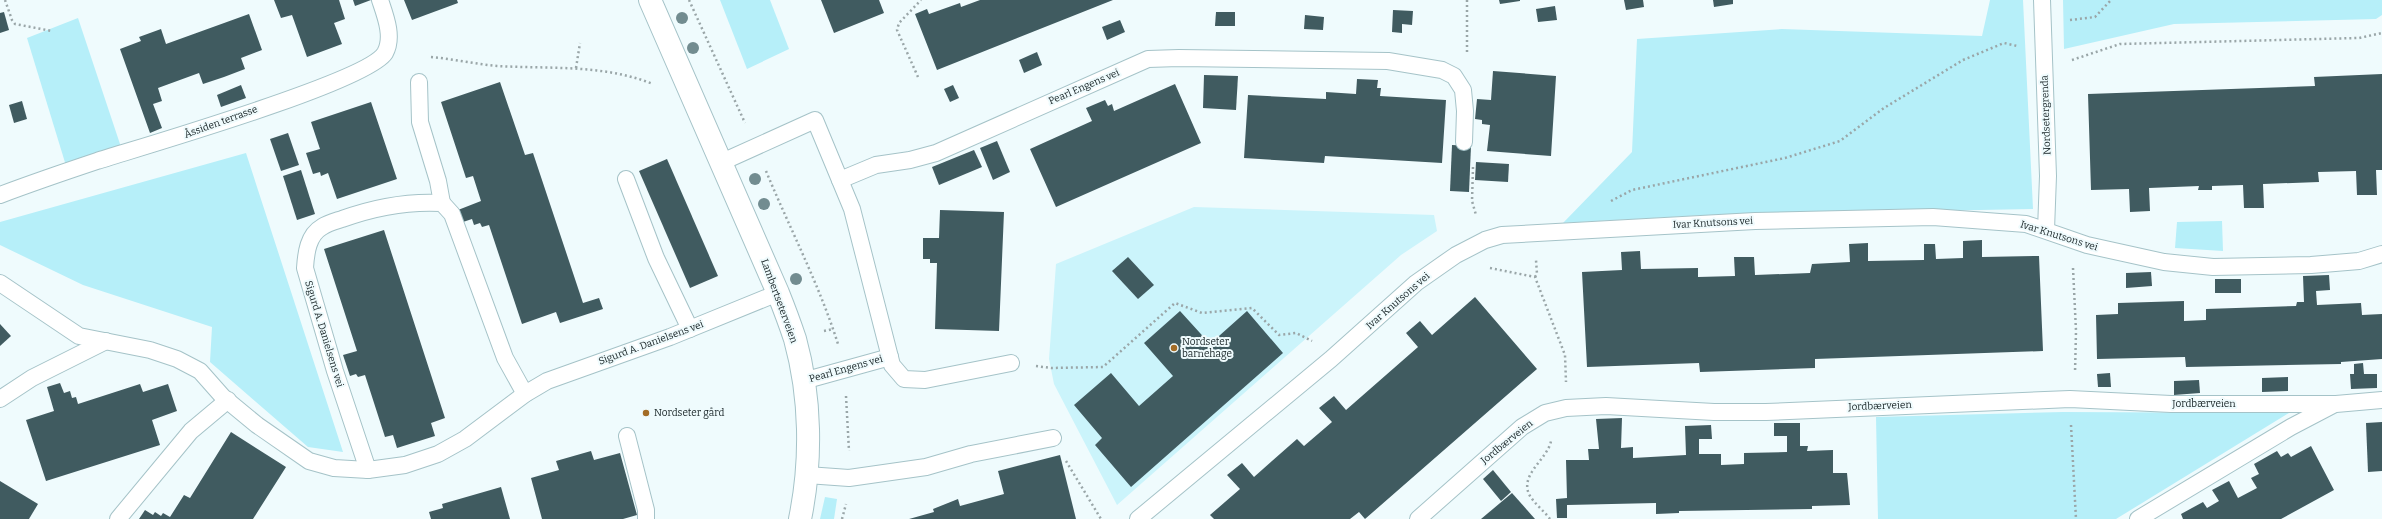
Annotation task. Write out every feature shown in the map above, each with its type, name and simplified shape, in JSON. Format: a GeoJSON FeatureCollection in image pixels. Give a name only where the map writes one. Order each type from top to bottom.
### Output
{"type":"FeatureCollection","features":[{"type":"Feature","properties":{"kind":"main road","name":"Lambertseterveien"},"geometry":{"type":"LineString","coordinates":[[650,0],[778,293],[795,340],[803,381],[808,430],[807,476],[800,519]]}},
{"type":"Feature","properties":{"kind":"lane"},"geometry":{"type":"LineString","coordinates":[[380,0],[388,23],[388,40],[385,53]]}},
{"type":"Feature","properties":{"kind":"lane","name":"Nordsetergrenda"},"geometry":{"type":"LineString","coordinates":[[2042,7],[2048,176],[2046,230]]}},
{"type":"Feature","properties":{"kind":"lane","name":"Åssiden terrasse"},"geometry":{"type":"LineString","coordinates":[[0,195],[306,93],[368,66],[385,53]]}},
{"type":"Feature","properties":{"kind":"lane","name":"Pearl Engens vei"},"geometry":{"type":"LineString","coordinates":[[1011,362],[926,380],[904,380],[892,365],[852,209],[840,180],[876,165],[910,160],[936,153],[1148,59],[1388,61],[1442,70],[1454,76]]}},
{"type":"Feature","properties":{"kind":"lane"},"geometry":{"type":"LineString","coordinates":[[1454,76],[1462,90],[1465,111],[1464,142]]}},
{"type":"Feature","properties":{"kind":"lane"},"geometry":{"type":"LineString","coordinates":[[419,82],[420,122],[438,181],[442,203],[452,214],[505,358],[525,394]]}},
{"type":"Feature","properties":{"kind":"lane"},"geometry":{"type":"LineString","coordinates":[[722,162],[815,120],[840,180]]}},
{"type":"Feature","properties":{"kind":"lane"},"geometry":{"type":"LineString","coordinates":[[626,179],[656,258],[690,329]]}},
{"type":"Feature","properties":{"kind":"lane","name":"Sigurd A. Danielsens vei"},"geometry":{"type":"LineString","coordinates":[[368,470],[310,289],[305,268],[306,252],[311,238],[322,227],[370,209],[416,201],[442,203]]}},
{"type":"Feature","properties":{"kind":"lane","name":"Ivar Knutsons vei"},"geometry":{"type":"LineString","coordinates":[[1138,519],[1331,359],[1416,283],[1456,255],[1485,240],[1502,235],[1755,221],[1933,217],[2026,224],[2046,230],[2075,242],[2164,262],[2213,267],[2311,265],[2359,261],[2382,254]]}},
{"type":"Feature","properties":{"kind":"lane","name":"Sigurd A. Danielsens vei"},"geometry":{"type":"LineString","coordinates":[[0,283],[79,336],[106,341],[177,359],[200,371],[228,400],[257,425],[309,461],[334,468],[368,470],[405,465],[438,454],[464,439],[525,394],[547,381],[690,329],[778,293]]}},
{"type":"Feature","properties":{"kind":"lane"},"geometry":{"type":"LineString","coordinates":[[0,400],[32,378],[106,341]]}},
{"type":"Feature","properties":{"kind":"lane","name":"Pearl Engens vei"},"geometry":{"type":"LineString","coordinates":[[803,381],[890,356]]}},
{"type":"Feature","properties":{"kind":"lane","name":"Jordbærveien"},"geometry":{"type":"LineString","coordinates":[[1418,519],[1522,427],[1545,413],[1559,410],[1606,406],[1714,412],[1766,412],[2072,399],[2171,404],[2336,404],[2382,400]]}},
{"type":"Feature","properties":{"kind":"lane"},"geometry":{"type":"LineString","coordinates":[[118,519],[191,431],[228,400]]}},
{"type":"Feature","properties":{"kind":"lane"},"geometry":{"type":"LineString","coordinates":[[2138,519],[2290,427],[2336,404]]}},
{"type":"Feature","properties":{"kind":"lane"},"geometry":{"type":"LineString","coordinates":[[627,436],[646,510],[646,519]]}},
{"type":"Feature","properties":{"kind":"lane"},"geometry":{"type":"LineString","coordinates":[[807,476],[849,478],[926,467],[971,454],[1052,438]]}},
{"type":"Feature","properties":{"kind":"path"},"geometry":{"type":"LineString","coordinates":[[5,0],[12,20],[16,24],[52,31]]}},
{"type":"Feature","properties":{"kind":"path"},"geometry":{"type":"LineString","coordinates":[[689,0],[755,146]]}},
{"type":"Feature","properties":{"kind":"path"},"geometry":{"type":"LineString","coordinates":[[918,77],[897,30],[899,23],[922,0]]}},
{"type":"Feature","properties":{"kind":"path"},"geometry":{"type":"LineString","coordinates":[[1454,76],[1467,58],[1467,0]]}},
{"type":"Feature","properties":{"kind":"path"},"geometry":{"type":"LineString","coordinates":[[2042,7],[2075,20],[2095,17],[2111,0]]}},
{"type":"Feature","properties":{"kind":"path"},"geometry":{"type":"LineString","coordinates":[[1571,230],[1591,211],[1632,190],[1785,158],[1840,141],[1884,108],[1963,60],[2004,43],[2034,50],[2054,66],[2120,44],[2359,38],[2382,33]]}},
{"type":"Feature","properties":{"kind":"path"},"geometry":{"type":"LineString","coordinates":[[576,68],[580,43]]}},
{"type":"Feature","properties":{"kind":"path"},"geometry":{"type":"LineString","coordinates":[[385,53],[451,58],[495,66],[576,68],[631,75],[656,85]]}},
{"type":"Feature","properties":{"kind":"path"},"geometry":{"type":"LineString","coordinates":[[1464,142],[1474,146],[1472,201],[1485,240]]}},
{"type":"Feature","properties":{"kind":"path"},"geometry":{"type":"LineString","coordinates":[[2075,242],[2073,279],[2076,353],[2072,399],[2076,519]]}},
{"type":"Feature","properties":{"kind":"path"},"geometry":{"type":"LineString","coordinates":[[1456,255],[1466,263],[1536,275],[1565,355],[1559,410],[1550,447],[1530,475],[1527,484],[1532,499],[1550,519]]}},
{"type":"Feature","properties":{"kind":"path"},"geometry":{"type":"LineString","coordinates":[[1011,362],[1051,368],[1103,367],[1175,303],[1202,312],[1252,308],[1279,335],[1296,333],[1322,348],[1331,359]]}},
{"type":"Feature","properties":{"kind":"path"},"geometry":{"type":"LineString","coordinates":[[1052,438],[1101,519]]}},
{"type":"Feature","properties":{"kind":"shaded area"},"geometry":{"type":"Polygon","coordinates":[[[720,0],[770,0],[789,49],[747,69],[720,0]]]}},
{"type":"Feature","properties":{"kind":"shaded area"},"geometry":{"type":"Polygon","coordinates":[[[1990,0],[2023,0],[2033,209],[1707,215],[1563,223],[1632,152],[1637,39],[1782,29],[1982,36],[1990,0]]]}},
{"type":"Feature","properties":{"kind":"shaded area"},"geometry":{"type":"Polygon","coordinates":[[[2063,0],[2382,0],[2382,15],[2376,19],[2174,24],[2064,49],[2063,0]]]}},
{"type":"Feature","properties":{"kind":"shaded area"},"geometry":{"type":"Polygon","coordinates":[[[78,18],[122,150],[67,169],[27,38],[78,18]]]}},
{"type":"Feature","properties":{"kind":"shaded area"},"geometry":{"type":"Polygon","coordinates":[[[246,153],[343,452],[308,447],[210,362],[212,327],[83,285],[0,245],[0,222],[246,153]]]}},
{"type":"Feature","properties":{"kind":"shaded area","name":"Nordseter barnehage"},"geometry":{"type":"Polygon","coordinates":[[[1194,207],[1434,215],[1437,231],[1401,255],[1117,505],[1054,384],[1049,359],[1056,264],[1194,207]]]}},
{"type":"Feature","properties":{"kind":"shaded area"},"geometry":{"type":"Polygon","coordinates":[[[2222,221],[2223,251],[2175,248],[2177,222],[2222,221]]]}},
{"type":"Feature","properties":{"kind":"shaded area"},"geometry":{"type":"Polygon","coordinates":[[[2063,412],[2289,413],[2116,519],[1878,519],[1876,417],[2063,412]]]}},
{"type":"Feature","properties":{"kind":"shaded area"},"geometry":{"type":"Polygon","coordinates":[[[825,497],[837,499],[834,519],[820,519],[825,497]]]}},
{"type":"Feature","properties":{"kind":"building"},"geometry":{"type":"Polygon","coordinates":[[[274,0],[339,0],[345,19],[334,23],[342,44],[307,57],[292,15],[281,18],[274,0]]]}},
{"type":"Feature","properties":{"kind":"building"},"geometry":{"type":"Polygon","coordinates":[[[353,0],[371,0],[355,6],[353,0]]]}},
{"type":"Feature","properties":{"kind":"building"},"geometry":{"type":"Polygon","coordinates":[[[404,0],[457,0],[458,3],[412,20],[404,0]]]}},
{"type":"Feature","properties":{"kind":"building"},"geometry":{"type":"Polygon","coordinates":[[[821,0],[879,0],[884,13],[834,33],[821,0]]]}},
{"type":"Feature","properties":{"kind":"building"},"geometry":{"type":"Polygon","coordinates":[[[980,0],[1113,0],[937,70],[915,14],[927,9],[929,14],[960,3],[961,7],[980,0]]]}},
{"type":"Feature","properties":{"kind":"building"},"geometry":{"type":"Polygon","coordinates":[[[1499,0],[1520,0],[1520,1],[1500,4],[1499,0]]]}},
{"type":"Feature","properties":{"kind":"building"},"geometry":{"type":"Polygon","coordinates":[[[1624,0],[1643,0],[1644,7],[1626,10],[1624,0]]]}},
{"type":"Feature","properties":{"kind":"building"},"geometry":{"type":"Polygon","coordinates":[[[1713,0],[1733,0],[1733,4],[1714,7],[1713,0]]]}},
{"type":"Feature","properties":{"kind":"building"},"geometry":{"type":"Polygon","coordinates":[[[1555,6],[1557,20],[1538,22],[1536,9],[1555,6]]]}},
{"type":"Feature","properties":{"kind":"building"},"geometry":{"type":"Polygon","coordinates":[[[1393,10],[1413,11],[1412,25],[1402,24],[1402,33],[1392,32],[1393,10]]]}},
{"type":"Feature","properties":{"kind":"building"},"geometry":{"type":"Polygon","coordinates":[[[4,12],[9,30],[0,33],[0,13],[4,12]]]}},
{"type":"Feature","properties":{"kind":"building"},"geometry":{"type":"Polygon","coordinates":[[[1216,12],[1235,12],[1235,26],[1215,26],[1216,12]]]}},
{"type":"Feature","properties":{"kind":"building"},"geometry":{"type":"Polygon","coordinates":[[[249,14],[262,50],[241,58],[245,69],[224,77],[203,84],[199,73],[158,88],[162,101],[153,104],[162,128],[150,133],[120,49],[141,41],[139,37],[161,29],[166,44],[249,14]]]}},
{"type":"Feature","properties":{"kind":"building"},"geometry":{"type":"Polygon","coordinates":[[[1305,15],[1324,17],[1323,30],[1304,29],[1305,15]]]}},
{"type":"Feature","properties":{"kind":"building"},"geometry":{"type":"Polygon","coordinates":[[[1120,20],[1125,32],[1107,40],[1102,27],[1120,20]]]}},
{"type":"Feature","properties":{"kind":"building"},"geometry":{"type":"Polygon","coordinates":[[[1037,52],[1042,65],[1024,73],[1019,60],[1037,52]]]}},
{"type":"Feature","properties":{"kind":"building"},"geometry":{"type":"Polygon","coordinates":[[[1493,71],[1556,76],[1551,156],[1487,151],[1490,125],[1482,124],[1482,120],[1475,119],[1477,99],[1491,100],[1493,71]]]}},
{"type":"Feature","properties":{"kind":"building"},"geometry":{"type":"Polygon","coordinates":[[[2382,74],[2382,170],[2376,170],[2377,195],[2357,195],[2356,171],[2318,172],[2319,182],[2263,184],[2264,208],[2244,208],[2243,185],[2212,186],[2212,190],[2198,190],[2199,186],[2149,188],[2150,211],[2130,212],[2129,189],[2091,190],[2088,94],[2315,86],[2314,77],[2382,74]]]}},
{"type":"Feature","properties":{"kind":"building"},"geometry":{"type":"Polygon","coordinates":[[[1204,75],[1238,76],[1236,110],[1203,108],[1204,75]]]}},
{"type":"Feature","properties":{"kind":"building"},"geometry":{"type":"Polygon","coordinates":[[[1357,79],[1378,80],[1377,88],[1381,88],[1380,96],[1446,100],[1442,163],[1325,156],[1324,163],[1244,158],[1248,95],[1326,99],[1326,92],[1356,94],[1357,79]]]}},
{"type":"Feature","properties":{"kind":"building"},"geometry":{"type":"Polygon","coordinates":[[[500,82],[525,155],[533,153],[583,303],[599,298],[603,309],[560,323],[556,312],[522,324],[489,225],[482,227],[480,223],[474,225],[472,219],[463,222],[458,210],[481,201],[473,176],[466,178],[441,102],[500,82]]]}},
{"type":"Feature","properties":{"kind":"building"},"geometry":{"type":"Polygon","coordinates":[[[1175,84],[1201,143],[1056,207],[1030,149],[1092,121],[1086,108],[1105,100],[1108,106],[1112,104],[1114,111],[1175,84]]]}},
{"type":"Feature","properties":{"kind":"building"},"geometry":{"type":"Polygon","coordinates":[[[241,85],[246,98],[221,107],[217,95],[241,85]]]}},
{"type":"Feature","properties":{"kind":"building"},"geometry":{"type":"Polygon","coordinates":[[[953,85],[959,98],[950,102],[944,89],[953,85]]]}},
{"type":"Feature","properties":{"kind":"building"},"geometry":{"type":"Polygon","coordinates":[[[22,101],[27,119],[14,123],[9,105],[22,101]]]}},
{"type":"Feature","properties":{"kind":"building"},"geometry":{"type":"Polygon","coordinates":[[[371,102],[397,179],[337,199],[328,173],[321,176],[320,172],[313,174],[306,153],[320,149],[311,122],[371,102]]]}},
{"type":"Feature","properties":{"kind":"building"},"geometry":{"type":"Polygon","coordinates":[[[288,133],[299,165],[281,171],[270,139],[288,133]]]}},
{"type":"Feature","properties":{"kind":"building"},"geometry":{"type":"Polygon","coordinates":[[[997,141],[1010,172],[993,180],[980,148],[997,141]]]}},
{"type":"Feature","properties":{"kind":"building"},"geometry":{"type":"Polygon","coordinates":[[[1452,145],[1471,146],[1469,192],[1450,191],[1452,145]]]}},
{"type":"Feature","properties":{"kind":"building"},"geometry":{"type":"Polygon","coordinates":[[[974,150],[982,167],[939,185],[932,167],[974,150]]]}},
{"type":"Feature","properties":{"kind":"building"},"geometry":{"type":"Polygon","coordinates":[[[667,159],[718,276],[690,288],[639,171],[667,159]]]}},
{"type":"Feature","properties":{"kind":"building"},"geometry":{"type":"Polygon","coordinates":[[[1476,162],[1509,164],[1508,182],[1475,180],[1476,162]]]}},
{"type":"Feature","properties":{"kind":"building"},"geometry":{"type":"Polygon","coordinates":[[[301,170],[315,214],[297,220],[283,176],[301,170]]]}},
{"type":"Feature","properties":{"kind":"building"},"geometry":{"type":"Polygon","coordinates":[[[940,210],[1004,212],[999,331],[935,329],[937,263],[930,263],[930,259],[923,259],[923,238],[939,238],[940,210]]]}},
{"type":"Feature","properties":{"kind":"building"},"geometry":{"type":"Polygon","coordinates":[[[384,230],[445,418],[431,423],[435,436],[397,448],[393,435],[385,437],[365,375],[358,377],[356,374],[350,376],[343,355],[357,351],[324,249],[384,230]]]}},
{"type":"Feature","properties":{"kind":"building"},"geometry":{"type":"Polygon","coordinates":[[[1982,240],[1982,257],[2039,256],[2043,351],[1815,359],[1815,368],[1700,372],[1699,363],[1587,367],[1582,272],[1622,270],[1621,252],[1640,251],[1641,269],[1698,268],[1698,277],[1735,276],[1734,257],[1754,257],[1755,275],[1810,273],[1812,264],[1850,262],[1849,244],[1868,243],[1868,261],[1924,260],[1924,244],[1935,244],[1936,259],[1963,258],[1963,241],[1982,240]]]}},
{"type":"Feature","properties":{"kind":"building"},"geometry":{"type":"Polygon","coordinates":[[[1128,257],[1154,285],[1138,299],[1112,271],[1128,257]]]}},
{"type":"Feature","properties":{"kind":"building"},"geometry":{"type":"Polygon","coordinates":[[[2151,272],[2152,286],[2126,288],[2126,273],[2151,272]]]}},
{"type":"Feature","properties":{"kind":"building"},"geometry":{"type":"Polygon","coordinates":[[[2329,275],[2330,290],[2316,291],[2317,305],[2361,303],[2362,315],[2382,314],[2382,359],[2341,362],[2341,364],[2186,367],[2185,357],[2097,359],[2096,315],[2118,314],[2118,303],[2184,301],[2184,321],[2206,320],[2206,309],[2296,306],[2297,302],[2304,302],[2303,276],[2329,275]]]}},
{"type":"Feature","properties":{"kind":"building"},"geometry":{"type":"Polygon","coordinates":[[[2215,279],[2241,279],[2241,293],[2215,293],[2215,279]]]}},
{"type":"Feature","properties":{"kind":"building"},"geometry":{"type":"Polygon","coordinates":[[[1475,297],[1537,369],[1365,519],[1359,512],[1350,519],[1214,519],[1210,515],[1240,489],[1227,475],[1242,463],[1254,477],[1297,439],[1304,446],[1332,422],[1319,408],[1334,396],[1346,410],[1418,347],[1406,333],[1420,321],[1432,335],[1475,297]]]}},
{"type":"Feature","properties":{"kind":"building"},"geometry":{"type":"Polygon","coordinates":[[[1180,311],[1210,344],[1247,311],[1283,353],[1131,487],[1095,445],[1102,438],[1074,405],[1111,373],[1139,406],[1173,376],[1144,343],[1180,311]]]}},
{"type":"Feature","properties":{"kind":"building"},"geometry":{"type":"Polygon","coordinates":[[[0,324],[11,336],[0,346],[0,324]]]}},
{"type":"Feature","properties":{"kind":"building"},"geometry":{"type":"Polygon","coordinates":[[[2363,363],[2364,374],[2377,374],[2377,388],[2351,389],[2350,374],[2354,374],[2354,364],[2363,363]]]}},
{"type":"Feature","properties":{"kind":"building"},"geometry":{"type":"Polygon","coordinates":[[[2110,373],[2111,387],[2098,387],[2097,374],[2110,373]]]}},
{"type":"Feature","properties":{"kind":"building"},"geometry":{"type":"Polygon","coordinates":[[[2288,377],[2288,391],[2262,392],[2262,378],[2288,377]]]}},
{"type":"Feature","properties":{"kind":"building"},"geometry":{"type":"Polygon","coordinates":[[[2199,380],[2200,393],[2174,395],[2174,381],[2199,380]]]}},
{"type":"Feature","properties":{"kind":"building"},"geometry":{"type":"Polygon","coordinates":[[[60,383],[64,393],[70,391],[72,398],[76,397],[78,404],[140,384],[143,392],[168,384],[177,411],[152,420],[160,445],[46,481],[26,420],[54,411],[47,387],[60,383]]]}},
{"type":"Feature","properties":{"kind":"building"},"geometry":{"type":"Polygon","coordinates":[[[1622,418],[1621,448],[1633,447],[1633,458],[1686,455],[1685,426],[1711,425],[1712,439],[1699,439],[1699,454],[1721,454],[1721,465],[1744,464],[1744,453],[1787,452],[1787,436],[1774,436],[1774,423],[1800,423],[1800,446],[1808,446],[1807,451],[1833,450],[1833,473],[1847,473],[1850,505],[1812,506],[1812,509],[1679,511],[1679,513],[1656,514],[1656,503],[1567,505],[1567,518],[1557,518],[1556,499],[1567,498],[1566,460],[1589,460],[1588,449],[1599,449],[1596,419],[1622,418]]]}},
{"type":"Feature","properties":{"kind":"building"},"geometry":{"type":"Polygon","coordinates":[[[2382,422],[2382,471],[2368,472],[2366,423],[2382,422]]]}},
{"type":"Feature","properties":{"kind":"building"},"geometry":{"type":"Polygon","coordinates":[[[231,432],[286,467],[253,519],[139,519],[145,510],[153,515],[155,512],[161,516],[163,513],[170,517],[184,495],[190,498],[231,432]]]}},
{"type":"Feature","properties":{"kind":"building"},"geometry":{"type":"Polygon","coordinates":[[[2311,446],[2334,490],[2281,519],[2183,519],[2181,514],[2203,502],[2207,508],[2219,501],[2212,490],[2229,481],[2238,498],[2257,488],[2251,478],[2259,474],[2254,464],[2277,451],[2281,457],[2288,453],[2291,457],[2311,446]]]}},
{"type":"Feature","properties":{"kind":"building"},"geometry":{"type":"Polygon","coordinates":[[[591,451],[594,460],[620,453],[637,515],[623,519],[542,519],[531,478],[559,470],[556,461],[591,451]]]}},
{"type":"Feature","properties":{"kind":"building"},"geometry":{"type":"Polygon","coordinates":[[[1060,455],[1076,519],[909,519],[934,512],[933,509],[958,499],[960,506],[1004,494],[998,471],[1060,455]]]}},
{"type":"Feature","properties":{"kind":"building"},"geometry":{"type":"Polygon","coordinates":[[[1493,470],[1511,492],[1501,501],[1483,479],[1493,470]]]}},
{"type":"Feature","properties":{"kind":"building"},"geometry":{"type":"Polygon","coordinates":[[[0,481],[38,504],[29,519],[0,519],[0,481]]]}},
{"type":"Feature","properties":{"kind":"building"},"geometry":{"type":"Polygon","coordinates":[[[501,487],[510,519],[431,519],[429,512],[443,508],[442,504],[501,487]]]}},
{"type":"Feature","properties":{"kind":"building"},"geometry":{"type":"Polygon","coordinates":[[[1512,493],[1535,519],[1481,519],[1512,493]]]}},
{"type":"Feature","properties":{"kind":"place","name":"Nordseter barnehage"},"geometry":{"type":"Point","coordinates":[1174,348]}},
{"type":"Feature","properties":{"kind":"place","name":"Nordseter gård"},"geometry":{"type":"Point","coordinates":[646,413]}}]}
